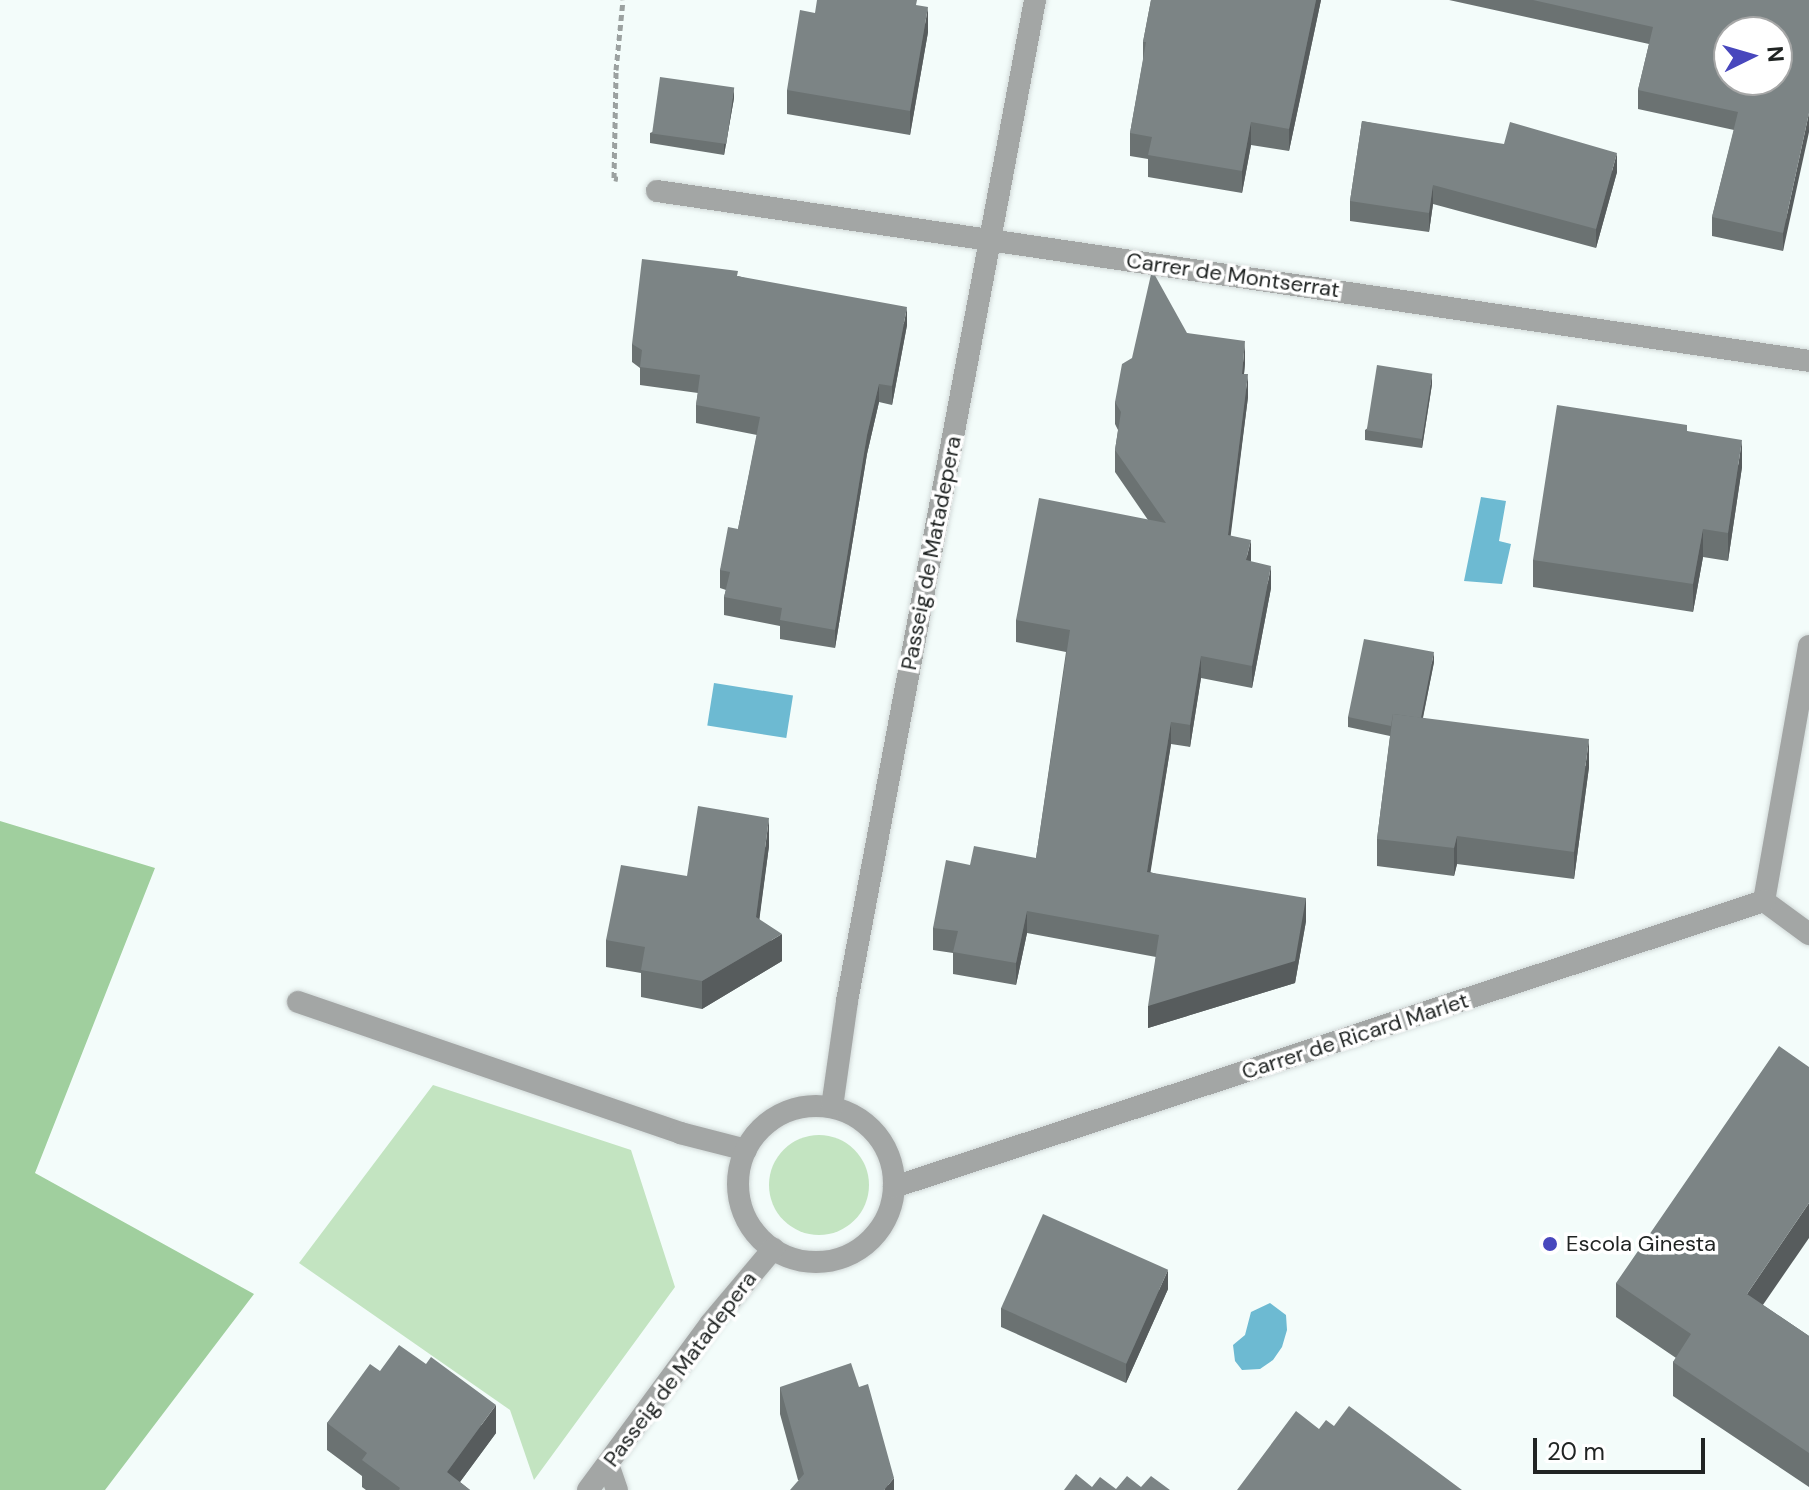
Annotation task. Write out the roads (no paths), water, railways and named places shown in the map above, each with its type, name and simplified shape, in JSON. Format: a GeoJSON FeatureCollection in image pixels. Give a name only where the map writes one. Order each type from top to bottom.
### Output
{"type":"FeatureCollection","features":[{"type":"Feature","properties":{"kind":"street","name":"Passeig de Matadepera"},"geometry":{"type":"LineString","coordinates":[[832,1107],[847,1001],[1035,0]]}},
{"type":"Feature","properties":{"kind":"street","name":"Carrer de Montserrat"},"geometry":{"type":"LineString","coordinates":[[657,191],[1809,361]]}},
{"type":"Feature","properties":{"kind":"street"},"geometry":{"type":"LineString","coordinates":[[1809,646],[1764,901],[1809,934]]}},
{"type":"Feature","properties":{"kind":"street","name":"Carrer de Ricard Marlet"},"geometry":{"type":"LineString","coordinates":[[894,1187],[1764,901]]}},
{"type":"Feature","properties":{"kind":"street"},"geometry":{"type":"LineString","coordinates":[[298,1002],[680,1133],[746,1150]]}},
{"type":"Feature","properties":{"kind":"street"},"geometry":{"type":"LineString","coordinates":[[811,1106],[832,1107],[850,1113],[878,1136],[893,1169],[894,1187],[891,1207],[882,1226],[869,1242],[851,1253],[811,1262],[773,1249],[757,1234],[742,1204],[739,1171],[746,1150],[757,1133],[790,1110],[811,1106]]}},
{"type":"Feature","properties":{"kind":"street","name":"Passeig de Matadepera"},"geometry":{"type":"LineString","coordinates":[[588,1490],[711,1323],[773,1249]]}},
{"type":"Feature","properties":{"kind":"street"},"geometry":{"type":"LineString","coordinates":[[608,1464],[617,1490]]}},
{"type":"Feature","properties":{"kind":"water"},"geometry":{"type":"Polygon","coordinates":[[[1481,497],[1506,501],[1499,541],[1511,544],[1502,584],[1464,581],[1481,497]]]}},
{"type":"Feature","properties":{"kind":"water"},"geometry":{"type":"Polygon","coordinates":[[[714,683],[793,696],[786,738],[707,725],[714,683]]]}},
{"type":"Feature","properties":{"kind":"water"},"geometry":{"type":"Polygon","coordinates":[[[1270,1303],[1286,1315],[1287,1330],[1282,1347],[1273,1360],[1260,1369],[1242,1370],[1235,1361],[1233,1345],[1245,1335],[1251,1312],[1270,1303]]]}},
{"type":"Feature","properties":{"kind":"place","name":"Escola Ginesta"},"geometry":{"type":"Point","coordinates":[1550,1244]}}]}
